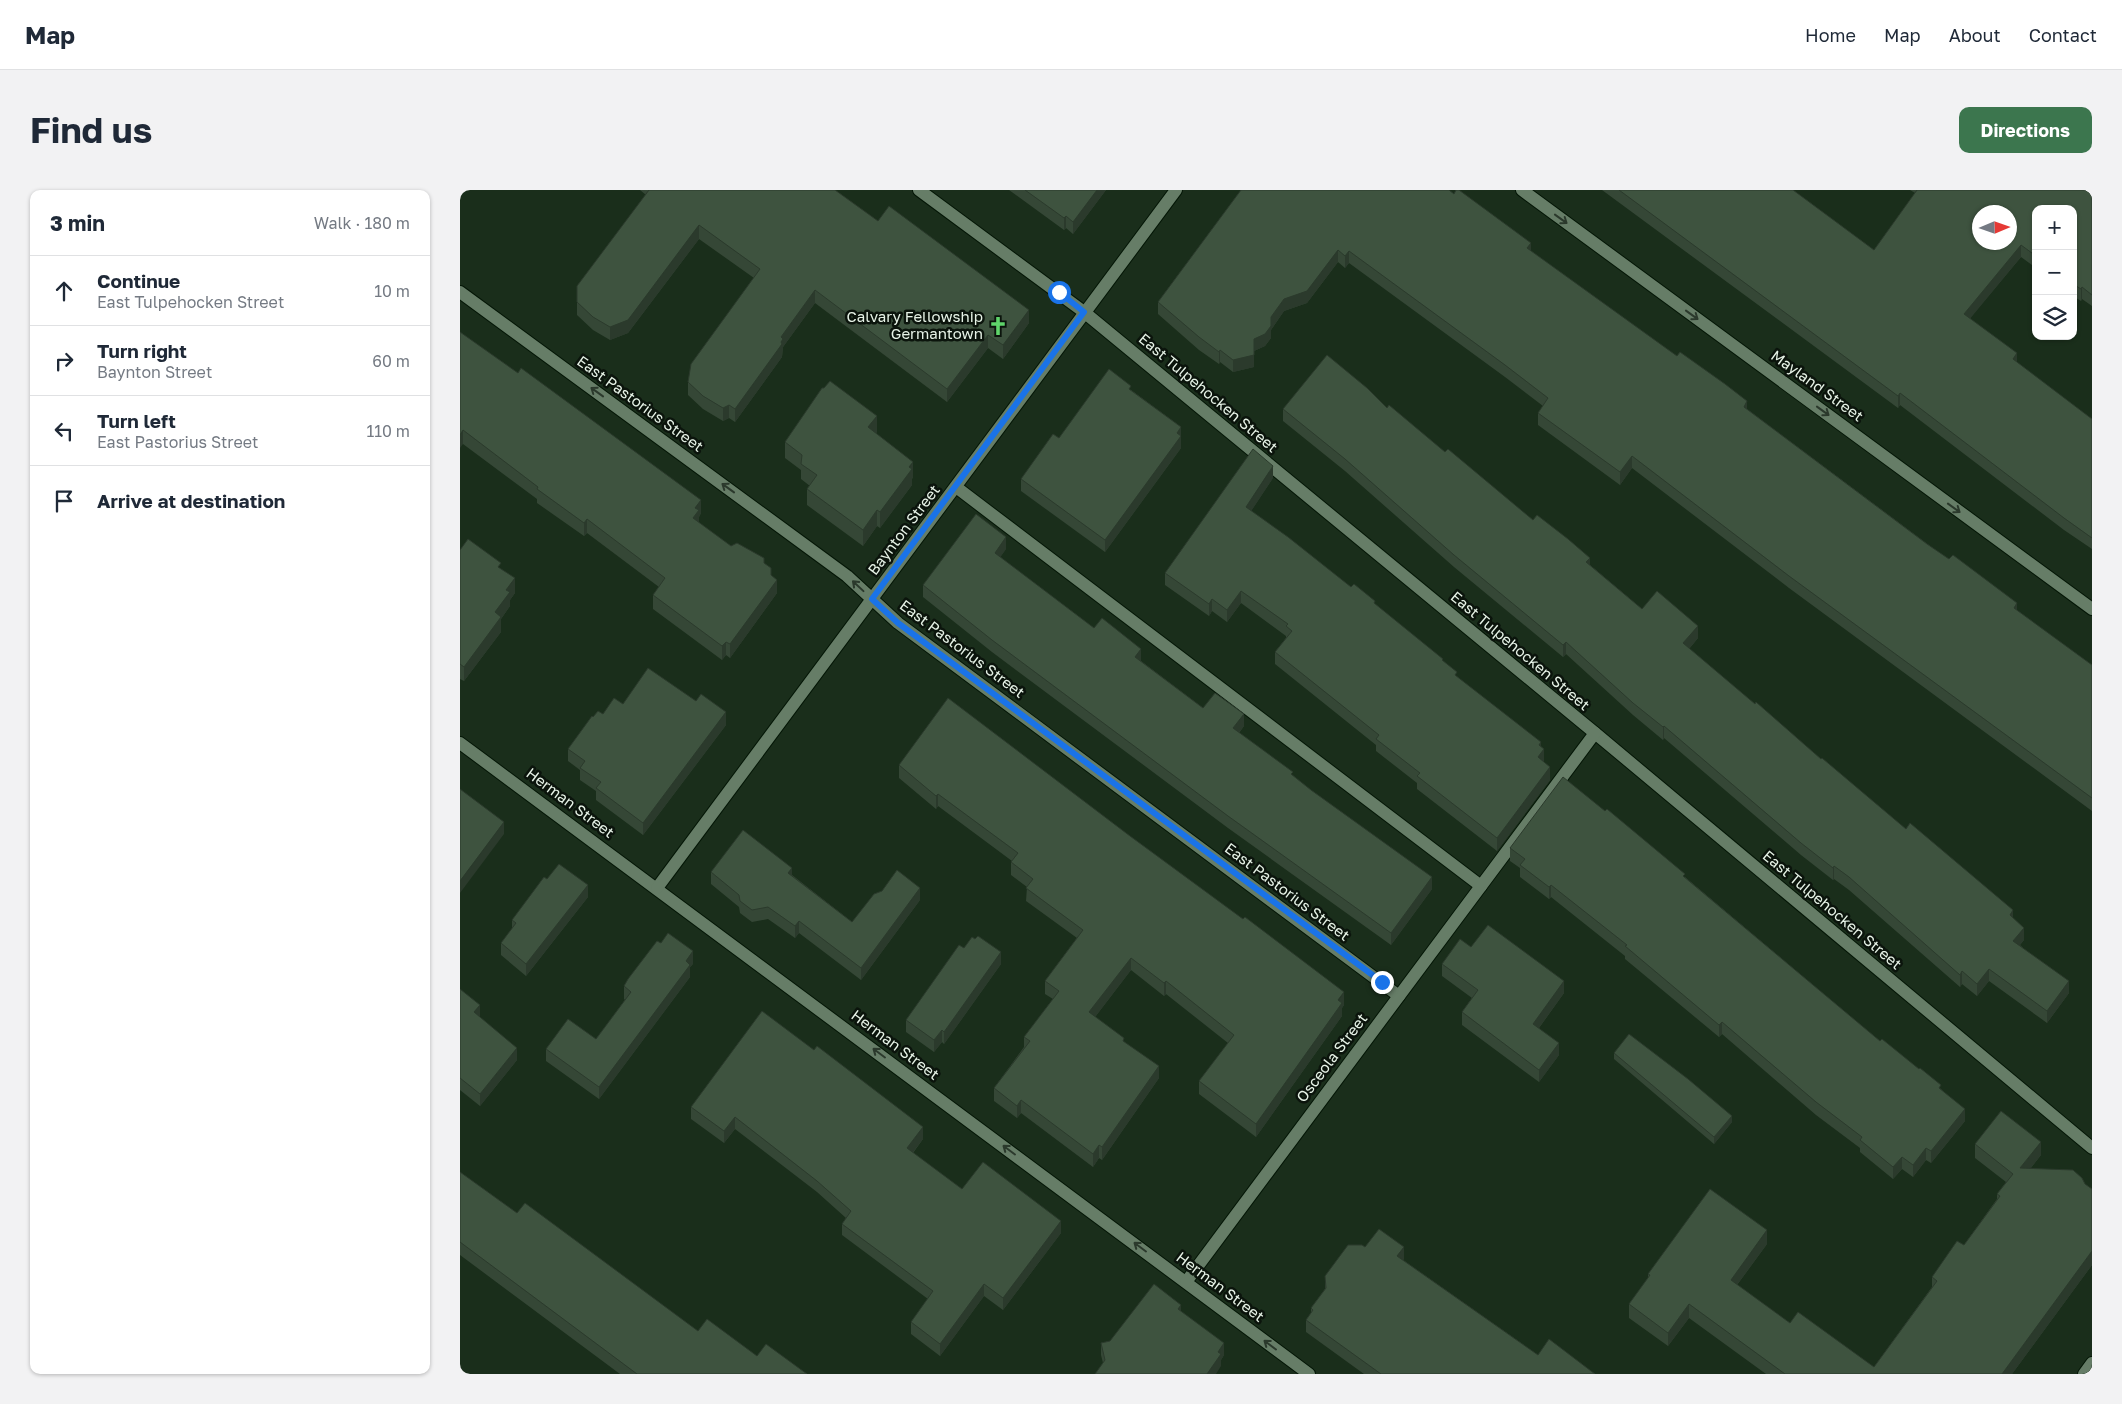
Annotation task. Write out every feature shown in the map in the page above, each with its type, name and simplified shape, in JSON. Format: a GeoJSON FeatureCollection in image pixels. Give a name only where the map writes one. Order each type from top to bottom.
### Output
{"type":"FeatureCollection","features":[{"type":"Feature","properties":{"kind":"street","name":"East Tulpehocken Street"},"geometry":{"type":"LineString","coordinates":[[919,190],[1084,312],[1595,733],[2092,1148]]}},
{"type":"Feature","properties":{"kind":"street","name":"Baynton Street"},"geometry":{"type":"LineString","coordinates":[[657,888],[1176,190]]}},
{"type":"Feature","properties":{"kind":"street","name":"Mayland Street"},"geometry":{"type":"LineString","coordinates":[[1522,190],[2092,609]]}},
{"type":"Feature","properties":{"kind":"street","name":"East Pastorius Street"},"geometry":{"type":"LineString","coordinates":[[460,292],[845,574],[898,623],[1399,996]]}},
{"type":"Feature","properties":{"kind":"street"},"geometry":{"type":"LineString","coordinates":[[956,486],[1481,886]]}},
{"type":"Feature","properties":{"kind":"street","name":"Osceola Street"},"geometry":{"type":"LineString","coordinates":[[1186,1282],[1595,733]]}},
{"type":"Feature","properties":{"kind":"street","name":"Herman Street"},"geometry":{"type":"LineString","coordinates":[[460,743],[1309,1374]]}},
{"type":"Feature","properties":{"kind":"street"},"geometry":{"type":"LineString","coordinates":[[2084,1374],[2092,1363]]}},
{"type":"Feature","properties":{"kind":"building"},"geometry":{"type":"Polygon","coordinates":[[[649,190],[835,190],[878,221],[889,206],[1029,310],[1003,345],[988,335],[947,389],[815,290],[781,337],[783,339],[782,344],[735,409],[729,405],[723,408],[703,396],[688,382],[691,364],[760,269],[699,225],[628,320],[610,327],[593,317],[577,302],[577,286],[649,190]]]}},
{"type":"Feature","properties":{"kind":"building"},"geometry":{"type":"Polygon","coordinates":[[[1025,190],[1097,190],[1073,222],[1066,216],[1064,218],[1025,190]]]}},
{"type":"Feature","properties":{"kind":"building"},"geometry":{"type":"Polygon","coordinates":[[[1241,190],[1449,190],[1454,194],[1456,190],[1459,190],[1531,243],[1527,248],[1677,356],[1680,352],[1725,384],[1747,401],[1744,407],[1927,544],[1949,559],[1953,555],[2017,603],[2014,608],[2092,665],[2092,798],[1789,576],[1632,456],[1620,472],[1538,413],[1548,398],[1349,251],[1345,256],[1338,250],[1307,291],[1284,299],[1271,317],[1271,326],[1265,334],[1254,339],[1254,355],[1233,360],[1220,350],[1219,352],[1158,302],[1241,190]]]}},
{"type":"Feature","properties":{"kind":"building"},"geometry":{"type":"Polygon","coordinates":[[[1619,190],[1793,190],[1874,250],[1917,190],[2092,190],[2092,295],[2082,287],[2081,289],[2077,286],[2077,205],[2032,205],[2032,253],[2021,245],[2017,250],[2017,205],[1972,205],[1972,250],[2017,250],[1964,314],[2017,353],[2013,359],[2092,419],[2092,538],[1900,393],[1898,396],[1619,190]]]}},
{"type":"Feature","properties":{"kind":"building"},"geometry":{"type":"Polygon","coordinates":[[[460,332],[518,373],[521,368],[701,500],[695,508],[699,510],[693,518],[731,546],[737,543],[764,558],[764,563],[771,568],[771,575],[777,580],[730,644],[726,642],[722,646],[653,595],[665,578],[587,519],[584,523],[537,489],[538,487],[463,430],[460,435],[460,332]]]}},
{"type":"Feature","properties":{"kind":"building"},"geometry":{"type":"Polygon","coordinates":[[[1327,355],[1367,388],[1387,408],[1389,405],[1445,452],[1448,449],[1533,520],[1537,515],[1568,539],[1590,558],[1586,562],[1642,609],[1657,591],[1698,626],[1683,643],[1906,829],[1910,823],[2013,910],[2010,915],[2024,928],[2013,941],[2069,981],[2047,1011],[1989,969],[1977,984],[1962,971],[1960,975],[1849,877],[1834,866],[1833,868],[1801,843],[1664,726],[1633,703],[1566,642],[1563,645],[1454,555],[1345,459],[1283,409],[1327,355]]]}},
{"type":"Feature","properties":{"kind":"building"},"geometry":{"type":"Polygon","coordinates":[[[1109,369],[1131,386],[1129,389],[1181,427],[1177,433],[1181,436],[1105,540],[1021,479],[1053,434],[1059,438],[1109,369]]]}},
{"type":"Feature","properties":{"kind":"building"},"geometry":{"type":"Polygon","coordinates":[[[830,381],[877,416],[868,427],[913,462],[909,467],[912,469],[880,512],[877,510],[863,530],[807,489],[817,475],[801,464],[802,455],[785,442],[822,388],[830,381]]]}},
{"type":"Feature","properties":{"kind":"building"},"geometry":{"type":"Polygon","coordinates":[[[1253,449],[1273,466],[1246,507],[1288,537],[1351,587],[1354,584],[1375,601],[1374,603],[1443,659],[1457,672],[1455,675],[1541,742],[1539,745],[1544,749],[1538,757],[1550,767],[1497,838],[1417,776],[1420,773],[1376,739],[1379,735],[1275,652],[1292,631],[1286,626],[1288,624],[1241,591],[1227,610],[1212,599],[1209,604],[1165,573],[1253,449]]]}},
{"type":"Feature","properties":{"kind":"building"},"geometry":{"type":"Polygon","coordinates":[[[976,514],[1006,537],[995,553],[1094,628],[1102,618],[1141,649],[1135,657],[1203,708],[1215,693],[1244,714],[1233,728],[1293,772],[1291,774],[1311,790],[1432,877],[1391,933],[1228,816],[992,640],[923,585],[976,514]]]}},
{"type":"Feature","properties":{"kind":"building"},"geometry":{"type":"Polygon","coordinates":[[[468,539],[501,563],[498,567],[515,578],[506,590],[510,592],[495,612],[501,617],[464,667],[460,664],[460,550],[468,539]]]}},
{"type":"Feature","properties":{"kind":"building"},"geometry":{"type":"Polygon","coordinates":[[[648,668],[696,701],[701,694],[726,712],[643,823],[596,788],[601,782],[580,768],[585,761],[568,749],[592,716],[598,711],[603,714],[614,698],[623,704],[648,668]]]}},
{"type":"Feature","properties":{"kind":"building"},"geometry":{"type":"Polygon","coordinates":[[[948,698],[1130,836],[1243,919],[1245,917],[1344,992],[1338,1000],[1342,1003],[1256,1124],[1199,1081],[1234,1035],[1166,981],[1164,983],[1131,958],[1089,1012],[1124,1038],[1123,1041],[1159,1066],[1102,1147],[1099,1145],[1093,1154],[1021,1100],[1017,1106],[994,1088],[1030,1041],[1024,1037],[1059,991],[1045,981],[1083,930],[1026,888],[1033,879],[1011,862],[1018,853],[938,794],[936,796],[899,765],[948,698]]]}},
{"type":"Feature","properties":{"kind":"building"},"geometry":{"type":"Polygon","coordinates":[[[1563,777],[1605,811],[1607,809],[1685,874],[1683,876],[1880,1041],[1882,1039],[1941,1085],[1939,1088],[1965,1109],[1931,1151],[1926,1148],[1913,1165],[1902,1157],[1893,1167],[1860,1140],[1862,1137],[1816,1102],[1722,1022],[1719,1025],[1625,946],[1627,945],[1551,885],[1549,887],[1520,865],[1525,859],[1510,848],[1563,777]]]}},
{"type":"Feature","properties":{"kind":"building"},"geometry":{"type":"Polygon","coordinates":[[[460,789],[504,822],[460,881],[460,789]]]}},
{"type":"Feature","properties":{"kind":"building"},"geometry":{"type":"Polygon","coordinates":[[[743,830],[792,868],[788,873],[852,922],[874,894],[882,891],[897,870],[920,888],[861,968],[799,921],[795,926],[768,907],[752,910],[740,901],[739,895],[711,872],[743,830]]]}},
{"type":"Feature","properties":{"kind":"building"},"geometry":{"type":"Polygon","coordinates":[[[559,864],[588,885],[526,964],[501,943],[516,923],[512,920],[544,877],[547,879],[559,864]]]}},
{"type":"Feature","properties":{"kind":"building"},"geometry":{"type":"Polygon","coordinates":[[[1488,925],[1564,981],[1533,1024],[1559,1043],[1539,1070],[1462,1012],[1478,990],[1442,964],[1460,939],[1471,947],[1488,925]]]}},
{"type":"Feature","properties":{"kind":"building"},"geometry":{"type":"Polygon","coordinates":[[[668,933],[693,951],[686,961],[690,965],[599,1087],[546,1049],[568,1019],[596,1039],[631,992],[624,986],[628,979],[657,941],[661,943],[668,933]]]}},
{"type":"Feature","properties":{"kind":"building"},"geometry":{"type":"Polygon","coordinates":[[[978,936],[1001,952],[944,1032],[942,1030],[934,1040],[906,1020],[959,945],[964,948],[972,937],[975,939],[978,936]]]}},
{"type":"Feature","properties":{"kind":"building"},"geometry":{"type":"Polygon","coordinates":[[[460,989],[480,1005],[474,1012],[517,1048],[480,1094],[460,1078],[460,989]]]}},
{"type":"Feature","properties":{"kind":"building"},"geometry":{"type":"Polygon","coordinates":[[[762,1011],[814,1050],[817,1046],[923,1127],[907,1148],[962,1189],[983,1162],[1061,1221],[1003,1298],[984,1284],[940,1344],[911,1322],[933,1291],[842,1224],[851,1211],[817,1181],[735,1117],[724,1131],[691,1107],[762,1011]]]}},
{"type":"Feature","properties":{"kind":"building"},"geometry":{"type":"Polygon","coordinates":[[[1629,1034],[1688,1079],[1732,1116],[1714,1137],[1614,1053],[1629,1034]]]}},
{"type":"Feature","properties":{"kind":"building"},"geometry":{"type":"Polygon","coordinates":[[[2001,1111],[2041,1142],[2020,1168],[2073,1170],[2092,1189],[2092,1251],[2002,1374],[1785,1374],[1689,1304],[1668,1333],[1629,1304],[1650,1275],[1648,1274],[1710,1189],[1767,1230],[1731,1280],[1790,1323],[1798,1312],[1874,1367],[1937,1281],[1932,1277],[1957,1241],[1964,1245],[2000,1196],[1997,1194],[2013,1174],[1975,1144],[2001,1111]]]}},
{"type":"Feature","properties":{"kind":"building"},"geometry":{"type":"Polygon","coordinates":[[[460,1172],[517,1213],[525,1203],[698,1331],[707,1319],[757,1356],[766,1344],[807,1374],[637,1374],[460,1242],[460,1172]]]}},
{"type":"Feature","properties":{"kind":"building"},"geometry":{"type":"Polygon","coordinates":[[[1379,1229],[1404,1247],[1397,1256],[1538,1355],[1549,1339],[1595,1374],[1381,1374],[1306,1320],[1313,1310],[1311,1308],[1326,1288],[1325,1276],[1348,1245],[1362,1245],[1365,1247],[1379,1229]]]}},
{"type":"Feature","properties":{"kind":"building"},"geometry":{"type":"Polygon","coordinates":[[[1154,1284],[1181,1305],[1178,1309],[1224,1343],[1218,1352],[1221,1354],[1207,1374],[1095,1374],[1105,1360],[1101,1343],[1110,1341],[1154,1284]]]}},
{"type":"Feature","properties":{"kind":"place","name":"Calvary Fellowship Germantown"},"geometry":{"type":"Point","coordinates":[998,326]}},
{"type":"Feature","properties":{"kind":"route"},"geometry":{"type":"LineString","coordinates":[[1059,292],[1084,312],[872,599],[898,623],[1382,982]]}}]}
